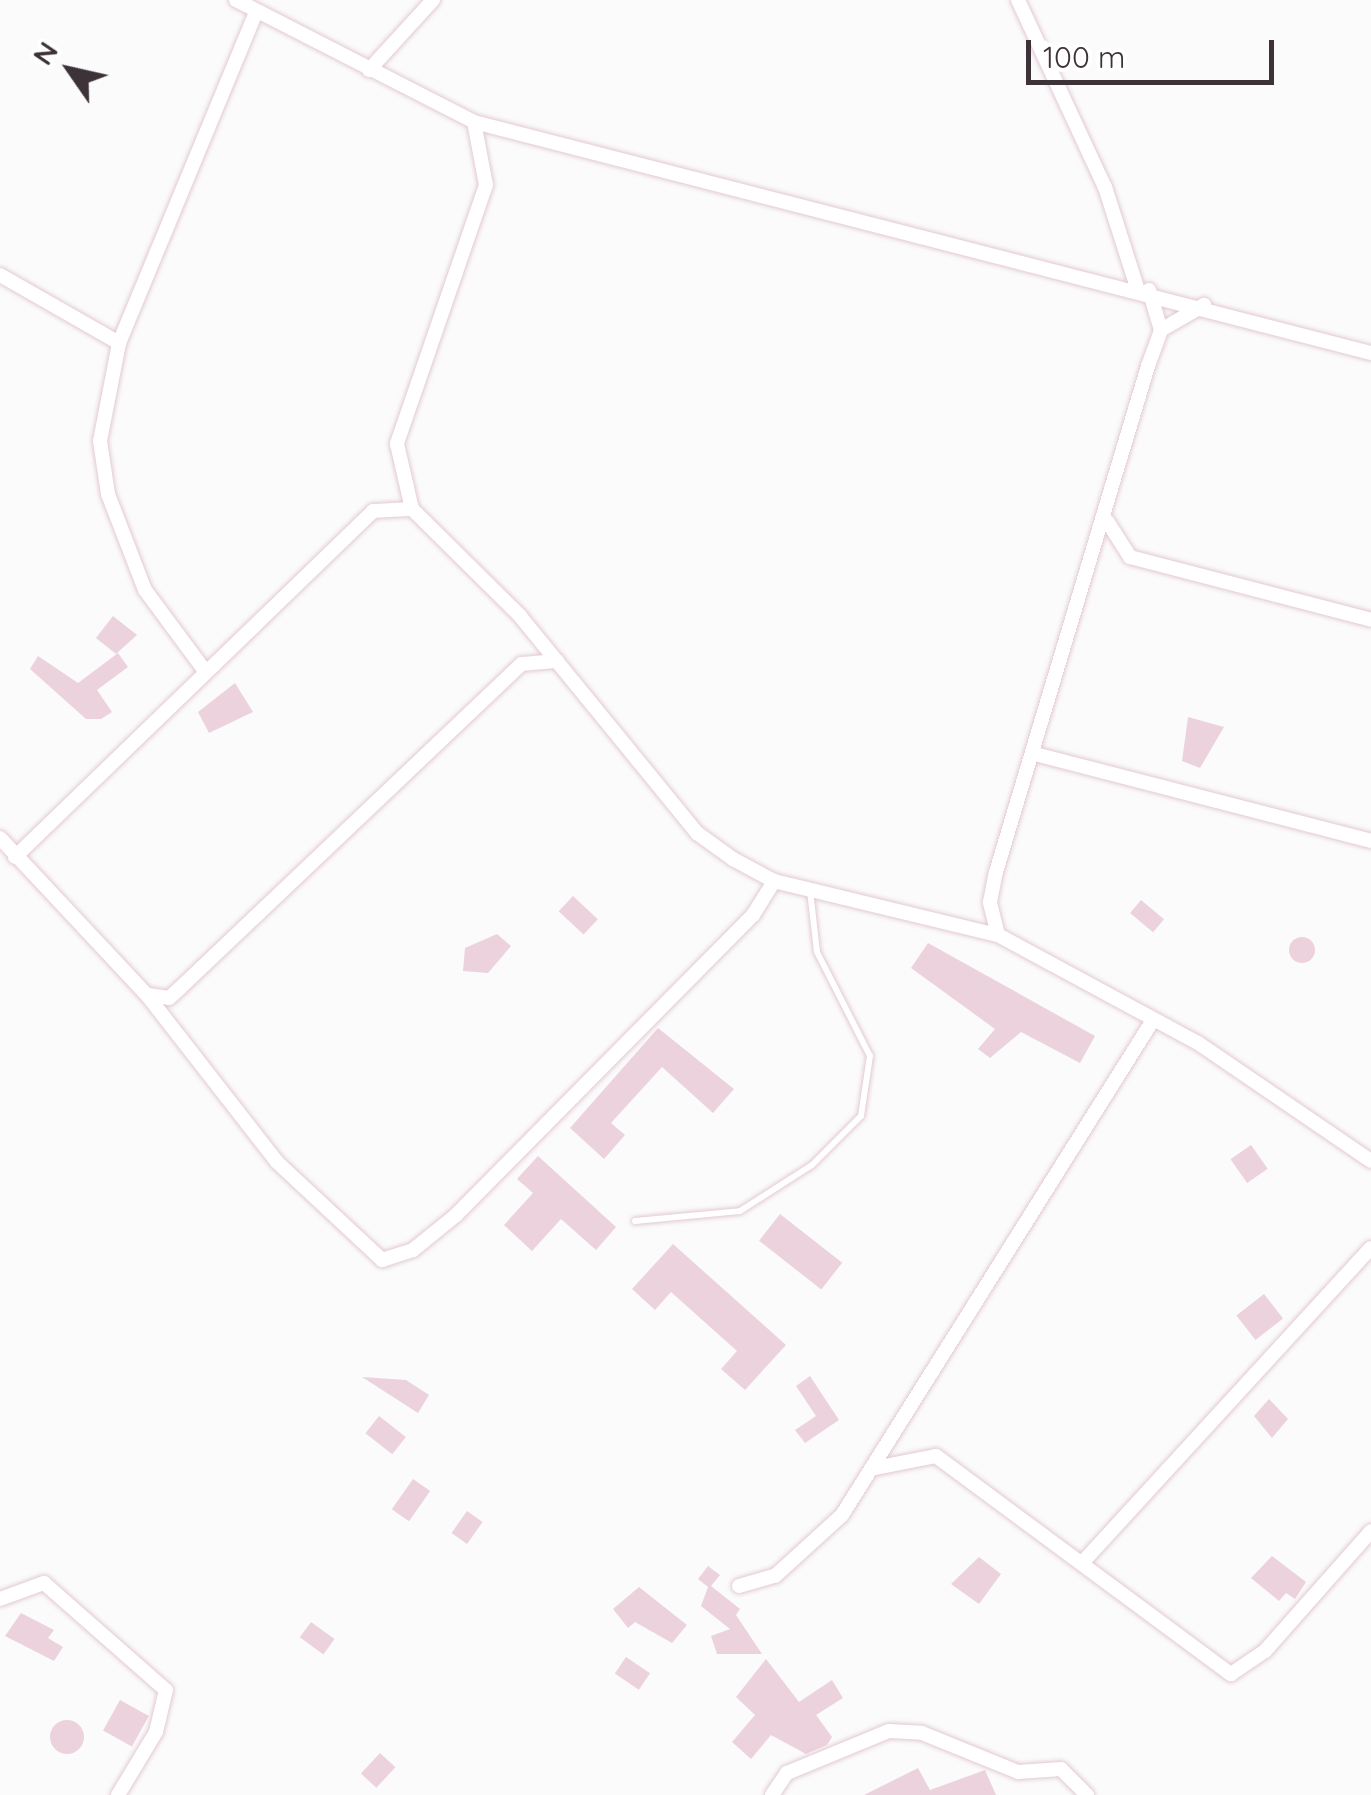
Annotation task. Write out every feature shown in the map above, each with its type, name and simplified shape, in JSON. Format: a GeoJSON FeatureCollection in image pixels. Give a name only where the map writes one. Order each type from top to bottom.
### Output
{"type":"FeatureCollection","features":[{"type":"Feature","properties":{"kind":"street"},"geometry":{"type":"LineString","coordinates":[[236,0],[474,122],[628,168],[1143,289],[1371,353]]}},
{"type":"Feature","properties":{"kind":"street"},"geometry":{"type":"LineString","coordinates":[[369,70],[433,0]]}},
{"type":"Feature","properties":{"kind":"street"},"geometry":{"type":"LineString","coordinates":[[998,935],[990,902],[1161,330],[1105,187],[1018,0]]}},
{"type":"Feature","properties":{"kind":"street"},"geometry":{"type":"LineString","coordinates":[[204,671],[145,590],[108,494],[100,441],[119,342],[256,12]]}},
{"type":"Feature","properties":{"kind":"street"},"geometry":{"type":"LineString","coordinates":[[474,122],[486,185],[397,444],[412,509],[558,661],[698,834],[774,881],[962,922],[998,935],[1153,1020],[1368,1152]]}},
{"type":"Feature","properties":{"kind":"street"},"geometry":{"type":"LineString","coordinates":[[0,275],[119,342]]}},
{"type":"Feature","properties":{"kind":"street"},"geometry":{"type":"LineString","coordinates":[[1161,330],[1204,305]]}},
{"type":"Feature","properties":{"kind":"street"},"geometry":{"type":"LineString","coordinates":[[15,857],[373,511],[412,509]]}},
{"type":"Feature","properties":{"kind":"street"},"geometry":{"type":"LineString","coordinates":[[1106,521],[1130,557],[1371,620]]}},
{"type":"Feature","properties":{"kind":"street"},"geometry":{"type":"LineString","coordinates":[[147,995],[169,998],[522,664],[558,661]]}},
{"type":"Feature","properties":{"kind":"street"},"geometry":{"type":"LineString","coordinates":[[1035,754],[1371,840]]}},
{"type":"Feature","properties":{"kind":"street"},"geometry":{"type":"LineString","coordinates":[[0,838],[147,995],[332,1220],[367,1253],[398,1258],[456,1214],[679,991],[774,881]]}},
{"type":"Feature","properties":{"kind":"street"},"geometry":{"type":"LineString","coordinates":[[962,922],[990,902]]}},
{"type":"Feature","properties":{"kind":"street"},"geometry":{"type":"LineString","coordinates":[[739,1586],[786,1567],[875,1468],[1153,1020]]}},
{"type":"Feature","properties":{"kind":"street"},"geometry":{"type":"LineString","coordinates":[[1082,1563],[1371,1248]]}},
{"type":"Feature","properties":{"kind":"street"},"geometry":{"type":"LineString","coordinates":[[875,1468],[936,1456],[1231,1674],[1266,1651],[1371,1530]]}},
{"type":"Feature","properties":{"kind":"street"},"geometry":{"type":"LineString","coordinates":[[0,1599],[44,1583],[166,1690],[156,1732],[118,1795]]}},
{"type":"Feature","properties":{"kind":"street"},"geometry":{"type":"LineString","coordinates":[[772,1795],[787,1774],[889,1730],[922,1733],[1018,1772],[1061,1770],[1088,1795]]}},
{"type":"Feature","properties":{"kind":"lane"},"geometry":{"type":"LineString","coordinates":[[634,1222],[740,1210],[812,1165],[861,1116],[870,1056],[817,952],[810,890]]}},
{"type":"Feature","properties":{"kind":"building"},"geometry":{"type":"Polygon","coordinates":[[[113,616],[137,635],[116,654],[96,638],[113,616]]]}},
{"type":"Feature","properties":{"kind":"building"},"geometry":{"type":"Polygon","coordinates":[[[118,653],[128,667],[97,690],[112,712],[101,719],[86,719],[30,669],[38,656],[78,683],[118,653]]]}},
{"type":"Feature","properties":{"kind":"building"},"geometry":{"type":"Polygon","coordinates":[[[235,683],[253,712],[209,733],[198,712],[235,683]]]}},
{"type":"Feature","properties":{"kind":"building"},"geometry":{"type":"Polygon","coordinates":[[[1188,717],[1224,727],[1200,768],[1182,761],[1188,717]]]}},
{"type":"Feature","properties":{"kind":"building"},"geometry":{"type":"Polygon","coordinates":[[[573,896],[598,919],[584,935],[559,911],[573,896]]]}},
{"type":"Feature","properties":{"kind":"building"},"geometry":{"type":"Polygon","coordinates":[[[1141,900],[1164,919],[1153,932],[1130,913],[1141,900]]]}},
{"type":"Feature","properties":{"kind":"building"},"geometry":{"type":"Polygon","coordinates":[[[497,934],[511,946],[488,973],[463,971],[465,948],[497,934]]]}},
{"type":"Feature","properties":{"kind":"building"},"geometry":{"type":"Polygon","coordinates":[[[1302,937],[1311,941],[1315,950],[1311,959],[1302,963],[1293,959],[1289,950],[1293,941],[1302,937]]]}},
{"type":"Feature","properties":{"kind":"building"},"geometry":{"type":"Polygon","coordinates":[[[928,943],[1095,1036],[1080,1063],[1021,1032],[990,1058],[978,1049],[995,1029],[911,968],[928,943]]]}},
{"type":"Feature","properties":{"kind":"building"},"geometry":{"type":"Polygon","coordinates":[[[658,1028],[734,1089],[713,1113],[662,1067],[611,1123],[625,1135],[604,1159],[570,1128],[658,1028]]]}},
{"type":"Feature","properties":{"kind":"building"},"geometry":{"type":"Polygon","coordinates":[[[1251,1145],[1268,1169],[1247,1183],[1231,1159],[1251,1145]]]}},
{"type":"Feature","properties":{"kind":"building"},"geometry":{"type":"Polygon","coordinates":[[[538,1156],[616,1227],[596,1250],[561,1219],[532,1251],[504,1225],[533,1193],[517,1179],[538,1156]]]}},
{"type":"Feature","properties":{"kind":"building"},"geometry":{"type":"Polygon","coordinates":[[[780,1214],[842,1263],[821,1289],[759,1241],[780,1214]]]}},
{"type":"Feature","properties":{"kind":"building"},"geometry":{"type":"Polygon","coordinates":[[[673,1244],[786,1345],[745,1390],[721,1369],[737,1351],[671,1292],[655,1310],[632,1289],[673,1244]]]}},
{"type":"Feature","properties":{"kind":"building"},"geometry":{"type":"Polygon","coordinates":[[[1264,1294],[1283,1318],[1256,1340],[1236,1316],[1264,1294]]]}},
{"type":"Feature","properties":{"kind":"building"},"geometry":{"type":"Polygon","coordinates":[[[810,1376],[839,1420],[805,1443],[795,1430],[816,1416],[796,1386],[810,1376]]]}},
{"type":"Feature","properties":{"kind":"building"},"geometry":{"type":"Polygon","coordinates":[[[362,1377],[406,1380],[429,1395],[418,1413],[362,1377]]]}},
{"type":"Feature","properties":{"kind":"building"},"geometry":{"type":"Polygon","coordinates":[[[1269,1399],[1288,1419],[1272,1438],[1254,1416],[1269,1399]]]}},
{"type":"Feature","properties":{"kind":"building"},"geometry":{"type":"Polygon","coordinates":[[[379,1416],[406,1437],[392,1454],[365,1433],[379,1416]]]}},
{"type":"Feature","properties":{"kind":"building"},"geometry":{"type":"Polygon","coordinates":[[[413,1479],[430,1491],[409,1521],[392,1509],[413,1479]]]}},
{"type":"Feature","properties":{"kind":"building"},"geometry":{"type":"Polygon","coordinates":[[[467,1511],[483,1522],[467,1544],[452,1533],[467,1511]]]}},
{"type":"Feature","properties":{"kind":"building"},"geometry":{"type":"Polygon","coordinates":[[[1272,1556],[1306,1582],[1295,1599],[1286,1593],[1279,1601],[1251,1578],[1272,1556]]]}},
{"type":"Feature","properties":{"kind":"building"},"geometry":{"type":"Polygon","coordinates":[[[979,1557],[1001,1574],[979,1604],[951,1584],[979,1557]]]}},
{"type":"Feature","properties":{"kind":"building"},"geometry":{"type":"Polygon","coordinates":[[[708,1566],[720,1575],[711,1586],[740,1609],[736,1615],[762,1654],[717,1654],[711,1636],[730,1629],[701,1606],[708,1587],[698,1579],[708,1566]]]}},
{"type":"Feature","properties":{"kind":"building"},"geometry":{"type":"Polygon","coordinates":[[[639,1587],[687,1625],[672,1643],[635,1622],[628,1628],[613,1609],[639,1587]]]}},
{"type":"Feature","properties":{"kind":"building"},"geometry":{"type":"Polygon","coordinates":[[[21,1613],[54,1630],[48,1638],[63,1647],[54,1661],[5,1636],[21,1613]]]}},
{"type":"Feature","properties":{"kind":"building"},"geometry":{"type":"Polygon","coordinates":[[[311,1622],[334,1639],[323,1654],[300,1637],[311,1622]]]}},
{"type":"Feature","properties":{"kind":"building"},"geometry":{"type":"Polygon","coordinates":[[[626,1657],[650,1673],[639,1690],[615,1674],[626,1657]]]}},
{"type":"Feature","properties":{"kind":"building"},"geometry":{"type":"Polygon","coordinates":[[[766,1659],[799,1702],[832,1680],[843,1698],[816,1715],[832,1737],[827,1745],[806,1754],[771,1735],[751,1759],[732,1742],[755,1715],[736,1697],[766,1659]]]}},
{"type":"Feature","properties":{"kind":"building"},"geometry":{"type":"Polygon","coordinates":[[[120,1700],[149,1716],[132,1747],[103,1731],[120,1700]]]}},
{"type":"Feature","properties":{"kind":"building"},"geometry":{"type":"Polygon","coordinates":[[[67,1720],[79,1725],[84,1737],[79,1749],[67,1754],[55,1749],[50,1737],[55,1725],[67,1720]]]}},
{"type":"Feature","properties":{"kind":"building"},"geometry":{"type":"Polygon","coordinates":[[[380,1753],[395,1767],[376,1788],[361,1773],[380,1753]]]}},
{"type":"Feature","properties":{"kind":"building"},"geometry":{"type":"Polygon","coordinates":[[[918,1768],[930,1790],[985,1770],[996,1795],[864,1795],[918,1768]]]}}]}
